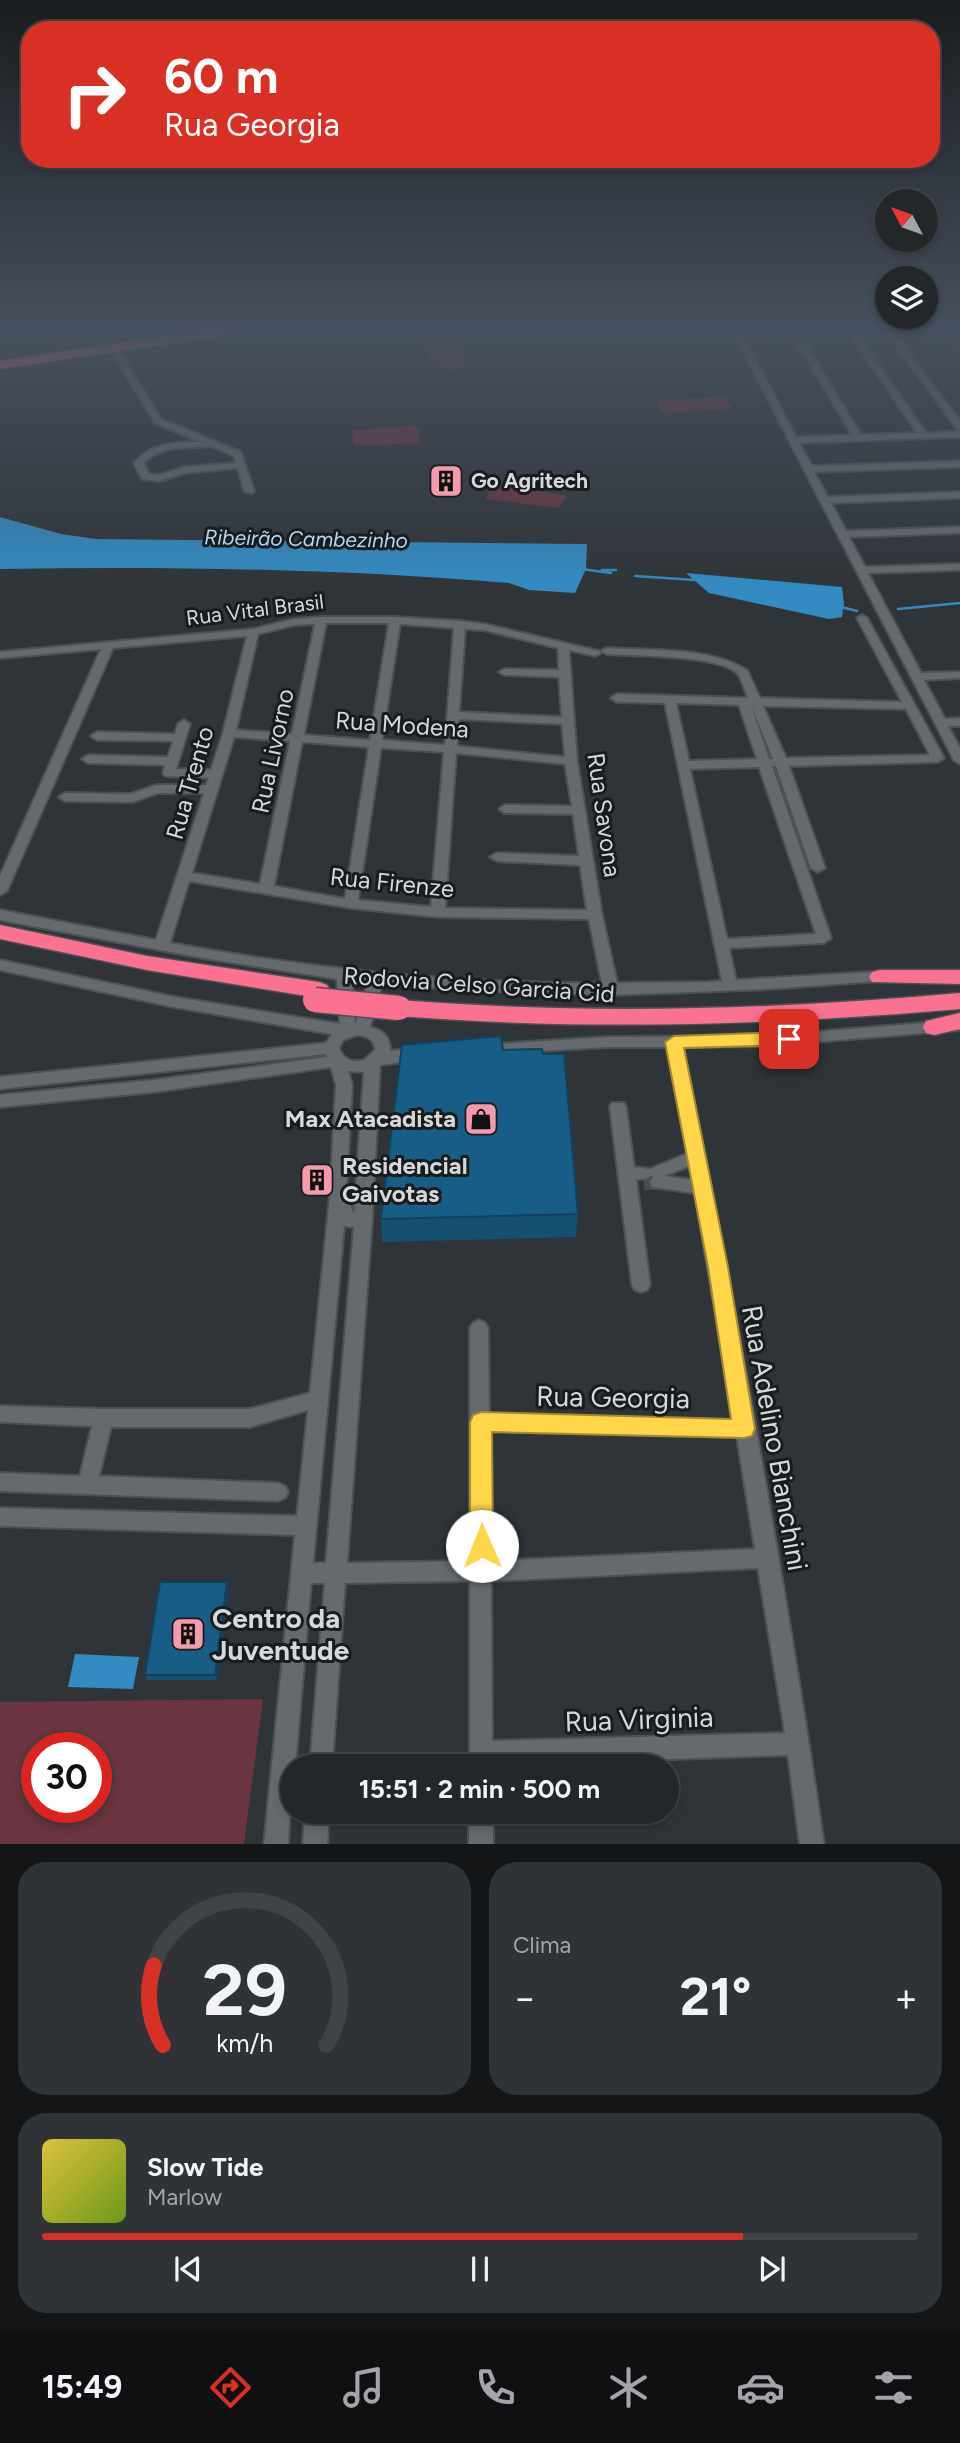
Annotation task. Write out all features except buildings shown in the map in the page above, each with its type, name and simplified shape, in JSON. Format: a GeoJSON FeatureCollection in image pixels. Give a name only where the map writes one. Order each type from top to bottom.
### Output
{"type":"FeatureCollection","features":[{"type":"Feature","properties":{"kind":"highway","name":"Rodovia Celso Garcia Cid"},"geometry":{"type":"LineString","coordinates":[[0,932],[317,995]]}},
{"type":"Feature","properties":{"kind":"highway","name":"Rodovia Celso Garcia Cid"},"geometry":{"type":"LineString","coordinates":[[0,942],[181,980],[400,1003],[482,1016],[605,1020],[775,1016],[960,1001]]}},
{"type":"Feature","properties":{"kind":"highway"},"geometry":{"type":"LineString","coordinates":[[880,977],[960,977]]}},
{"type":"Feature","properties":{"kind":"highway","name":"Rodovia Celso Garcia Cid"},"geometry":{"type":"LineString","coordinates":[[400,1003],[649,1010],[757,1007],[960,990]]}},
{"type":"Feature","properties":{"kind":"highway"},"geometry":{"type":"LineString","coordinates":[[934,1027],[960,1023]]}},
{"type":"Feature","properties":{"kind":"street"},"geometry":{"type":"LineString","coordinates":[[155,416],[172,446]]}},
{"type":"Feature","properties":{"kind":"street"},"geometry":{"type":"LineString","coordinates":[[780,416],[960,760]]}},
{"type":"Feature","properties":{"kind":"street"},"geometry":{"type":"LineString","coordinates":[[845,416],[858,438]]}},
{"type":"Feature","properties":{"kind":"street"},"geometry":{"type":"LineString","coordinates":[[910,416],[923,435]]}},
{"type":"Feature","properties":{"kind":"street"},"geometry":{"type":"LineString","coordinates":[[158,421],[238,454],[248,491]]}},
{"type":"Feature","properties":{"kind":"street"},"geometry":{"type":"LineString","coordinates":[[793,440],[960,434]]}},
{"type":"Feature","properties":{"kind":"street"},"geometry":{"type":"LineString","coordinates":[[214,444],[172,446],[143,457],[138,463],[145,477],[160,478],[184,470],[242,465]]}},
{"type":"Feature","properties":{"kind":"street"},"geometry":{"type":"LineString","coordinates":[[809,470],[960,464]]}},
{"type":"Feature","properties":{"kind":"street"},"geometry":{"type":"LineString","coordinates":[[824,500],[960,495]]}},
{"type":"Feature","properties":{"kind":"street"},"geometry":{"type":"LineString","coordinates":[[842,534],[960,530]]}},
{"type":"Feature","properties":{"kind":"street"},"geometry":{"type":"LineString","coordinates":[[861,570],[960,567]]}},
{"type":"Feature","properties":{"kind":"street"},"geometry":{"type":"LineString","coordinates":[[684,765],[938,758],[862,618]]}},
{"type":"Feature","properties":{"kind":"street","name":"Rua Vital Brasil"},"geometry":{"type":"LineString","coordinates":[[0,655],[253,632],[294,622],[321,620],[395,620],[460,624],[601,652],[715,660],[734,664],[743,672],[751,703]]}},
{"type":"Feature","properties":{"kind":"street","name":"Rua Livorno"},"geometry":{"type":"LineString","coordinates":[[266,890],[321,620]]}},
{"type":"Feature","properties":{"kind":"street"},"geometry":{"type":"LineString","coordinates":[[351,904],[395,620]]}},
{"type":"Feature","properties":{"kind":"street"},"geometry":{"type":"LineString","coordinates":[[438,912],[460,624]]}},
{"type":"Feature","properties":{"kind":"street","name":"Rua Trento"},"geometry":{"type":"LineString","coordinates":[[162,945],[229,733],[253,632]]}},
{"type":"Feature","properties":{"kind":"street"},"geometry":{"type":"LineString","coordinates":[[0,891],[108,646]]}},
{"type":"Feature","properties":{"kind":"street","name":"Rua Savona"},"geometry":{"type":"LineString","coordinates":[[563,646],[571,761],[595,915],[611,990]]}},
{"type":"Feature","properties":{"kind":"street"},"geometry":{"type":"LineString","coordinates":[[505,672],[566,674]]}},
{"type":"Feature","properties":{"kind":"street"},"geometry":{"type":"LineString","coordinates":[[917,677],[960,675]]}},
{"type":"Feature","properties":{"kind":"street"},"geometry":{"type":"LineString","coordinates":[[617,698],[910,706]]}},
{"type":"Feature","properties":{"kind":"street"},"geometry":{"type":"LineString","coordinates":[[670,701],[730,986]]}},
{"type":"Feature","properties":{"kind":"street"},"geometry":{"type":"LineString","coordinates":[[751,703],[781,762],[818,868]]}},
{"type":"Feature","properties":{"kind":"street"},"geometry":{"type":"LineString","coordinates":[[722,944],[824,938],[765,763],[751,703]]}},
{"type":"Feature","properties":{"kind":"street"},"geometry":{"type":"LineString","coordinates":[[454,715],[569,721]]}},
{"type":"Feature","properties":{"kind":"street"},"geometry":{"type":"LineString","coordinates":[[941,723],[960,722]]}},
{"type":"Feature","properties":{"kind":"street"},"geometry":{"type":"LineString","coordinates":[[184,724],[169,773],[216,774]]}},
{"type":"Feature","properties":{"kind":"street","name":"Rua Modena"},"geometry":{"type":"LineString","coordinates":[[229,733],[451,749],[571,761]]}},
{"type":"Feature","properties":{"kind":"street"},"geometry":{"type":"LineString","coordinates":[[97,736],[179,738]]}},
{"type":"Feature","properties":{"kind":"street"},"geometry":{"type":"LineString","coordinates":[[88,759],[172,761]]}},
{"type":"Feature","properties":{"kind":"street"},"geometry":{"type":"LineString","coordinates":[[65,797],[132,798],[157,789],[212,789]]}},
{"type":"Feature","properties":{"kind":"street"},"geometry":{"type":"LineString","coordinates":[[505,809],[579,810]]}},
{"type":"Feature","properties":{"kind":"street"},"geometry":{"type":"LineString","coordinates":[[497,858],[587,861]]}},
{"type":"Feature","properties":{"kind":"street","name":"Rua Firenze"},"geometry":{"type":"LineString","coordinates":[[186,876],[351,904],[438,912],[595,915]]}},
{"type":"Feature","properties":{"kind":"street"},"geometry":{"type":"LineString","coordinates":[[0,915],[265,965],[376,978],[540,989],[611,990],[730,986],[960,971]]}},
{"type":"Feature","properties":{"kind":"street"},"geometry":{"type":"LineString","coordinates":[[0,965],[174,1002],[355,1030],[380,1038],[383,1050],[375,1061],[322,1754]]}},
{"type":"Feature","properties":{"kind":"street"},"geometry":{"type":"LineString","coordinates":[[344,974],[355,1030]]}},
{"type":"Feature","properties":{"kind":"street"},"geometry":{"type":"LineString","coordinates":[[276,1844],[304,1573],[317,1399],[338,1195],[344,1085],[334,1055],[335,1040],[355,1030],[376,978]]}},
{"type":"Feature","properties":{"kind":"street"},"geometry":{"type":"LineString","coordinates":[[474,1050],[542,1045],[765,1041],[934,1027]]}},
{"type":"Feature","properties":{"kind":"street","name":"Rua Adelino Bianchini"},"geometry":{"type":"LineString","coordinates":[[674,1042],[703,1188],[767,1558],[812,1844]]}},
{"type":"Feature","properties":{"kind":"street"},"geometry":{"type":"LineString","coordinates":[[0,1083],[334,1055],[353,1067],[375,1061],[433,1053]]}},
{"type":"Feature","properties":{"kind":"street"},"geometry":{"type":"LineString","coordinates":[[0,1101],[154,1086],[334,1055]]}},
{"type":"Feature","properties":{"kind":"street"},"geometry":{"type":"LineString","coordinates":[[618,1107],[643,1178],[640,1285]]}},
{"type":"Feature","properties":{"kind":"street"},"geometry":{"type":"LineString","coordinates":[[643,1178],[697,1156]]}},
{"type":"Feature","properties":{"kind":"street"},"geometry":{"type":"LineString","coordinates":[[643,1178],[703,1188]]}},
{"type":"Feature","properties":{"kind":"street"},"geometry":{"type":"LineString","coordinates":[[338,1195],[349,1221],[363,1220]]}},
{"type":"Feature","properties":{"kind":"street"},"geometry":{"type":"LineString","coordinates":[[479,1328],[481,1754]]}},
{"type":"Feature","properties":{"kind":"street"},"geometry":{"type":"LineString","coordinates":[[0,1414],[103,1418],[250,1418],[317,1399]]}},
{"type":"Feature","properties":{"kind":"street"},"geometry":{"type":"LineString","coordinates":[[87,1486],[103,1418]]}},
{"type":"Feature","properties":{"kind":"street","name":"Rua Georgia"},"geometry":{"type":"LineString","coordinates":[[481,1422],[744,1429]]}},
{"type":"Feature","properties":{"kind":"street"},"geometry":{"type":"LineString","coordinates":[[0,1482],[278,1492]]}},
{"type":"Feature","properties":{"kind":"street"},"geometry":{"type":"LineString","coordinates":[[0,1517],[307,1526]]}},
{"type":"Feature","properties":{"kind":"street"},"geometry":{"type":"LineString","coordinates":[[304,1573],[482,1571],[767,1558]]}},
{"type":"Feature","properties":{"kind":"street","name":"Rua Virginia"},"geometry":{"type":"LineString","coordinates":[[587,1754],[798,1744]]}},
{"type":"Feature","properties":{"kind":"street"},"geometry":{"type":"LineString","coordinates":[[315,1844],[316,1824]]}},
{"type":"Feature","properties":{"kind":"street"},"geometry":{"type":"LineString","coordinates":[[481,1824],[481,1844]]}},
{"type":"Feature","properties":{"kind":"shaded area"},"geometry":{"type":"Polygon","coordinates":[[[413,426],[419,429],[419,443],[354,444],[352,432],[355,430],[413,426]]]}},
{"type":"Feature","properties":{"kind":"shaded area"},"geometry":{"type":"Polygon","coordinates":[[[497,485],[567,497],[558,508],[485,499],[492,487],[497,485]]]}},
{"type":"Feature","properties":{"kind":"shaded area"},"geometry":{"type":"Polygon","coordinates":[[[263,1699],[244,1844],[0,1844],[0,1702],[263,1699]]]}},
{"type":"Feature","properties":{"kind":"water"},"geometry":{"type":"Polygon","coordinates":[[[0,517],[61,534],[96,539],[587,544],[586,569],[575,593],[529,590],[509,583],[318,572],[191,568],[0,569],[0,517]]]}},
{"type":"Feature","properties":{"kind":"water"},"geometry":{"type":"Polygon","coordinates":[[[686,573],[842,587],[842,617],[829,619],[709,593],[686,573]]]}},
{"type":"Feature","properties":{"kind":"water"},"geometry":{"type":"Polygon","coordinates":[[[75,1654],[139,1657],[133,1689],[68,1687],[75,1654]]]}},
{"type":"Feature","properties":{"kind":"waterway","name":"Ribeirão Cambezinho"},"geometry":{"type":"LineString","coordinates":[[582,569],[611,573]]}},
{"type":"Feature","properties":{"kind":"waterway","name":"Ribeirão Cambezinho"},"geometry":{"type":"LineString","coordinates":[[602,570],[616,570]]}},
{"type":"Feature","properties":{"kind":"waterway","name":"Ribeirão Cambezinho"},"geometry":{"type":"LineString","coordinates":[[635,576],[695,580]]}},
{"type":"Feature","properties":{"kind":"waterway","name":"Ribeirão Cambezinho"},"geometry":{"type":"LineString","coordinates":[[898,609],[960,603]]}},
{"type":"Feature","properties":{"kind":"waterway","name":"Ribeirão Cambezinho"},"geometry":{"type":"LineString","coordinates":[[841,607],[857,611]]}},
{"type":"Feature","properties":{"kind":"tunnel"},"geometry":{"type":"LineString","coordinates":[[644,1182],[658,1182]]}},
{"type":"Feature","properties":{"kind":"place","name":"Go Agritech"},"geometry":{"type":"Point","coordinates":[446,481]}},
{"type":"Feature","properties":{"kind":"place","name":"Max Atacadista"},"geometry":{"type":"Point","coordinates":[481,1119]}},
{"type":"Feature","properties":{"kind":"place","name":"Residencial Gaivotas"},"geometry":{"type":"Point","coordinates":[317,1180]}},
{"type":"Feature","properties":{"kind":"place","name":"Centro da Juventude"},"geometry":{"type":"Point","coordinates":[188,1634]}},
{"type":"Feature","properties":{"kind":"route"},"geometry":{"type":"LineString","coordinates":[[482,1546],[481,1422],[744,1429],[718,1267],[674,1042],[789,1039]]}}]}
